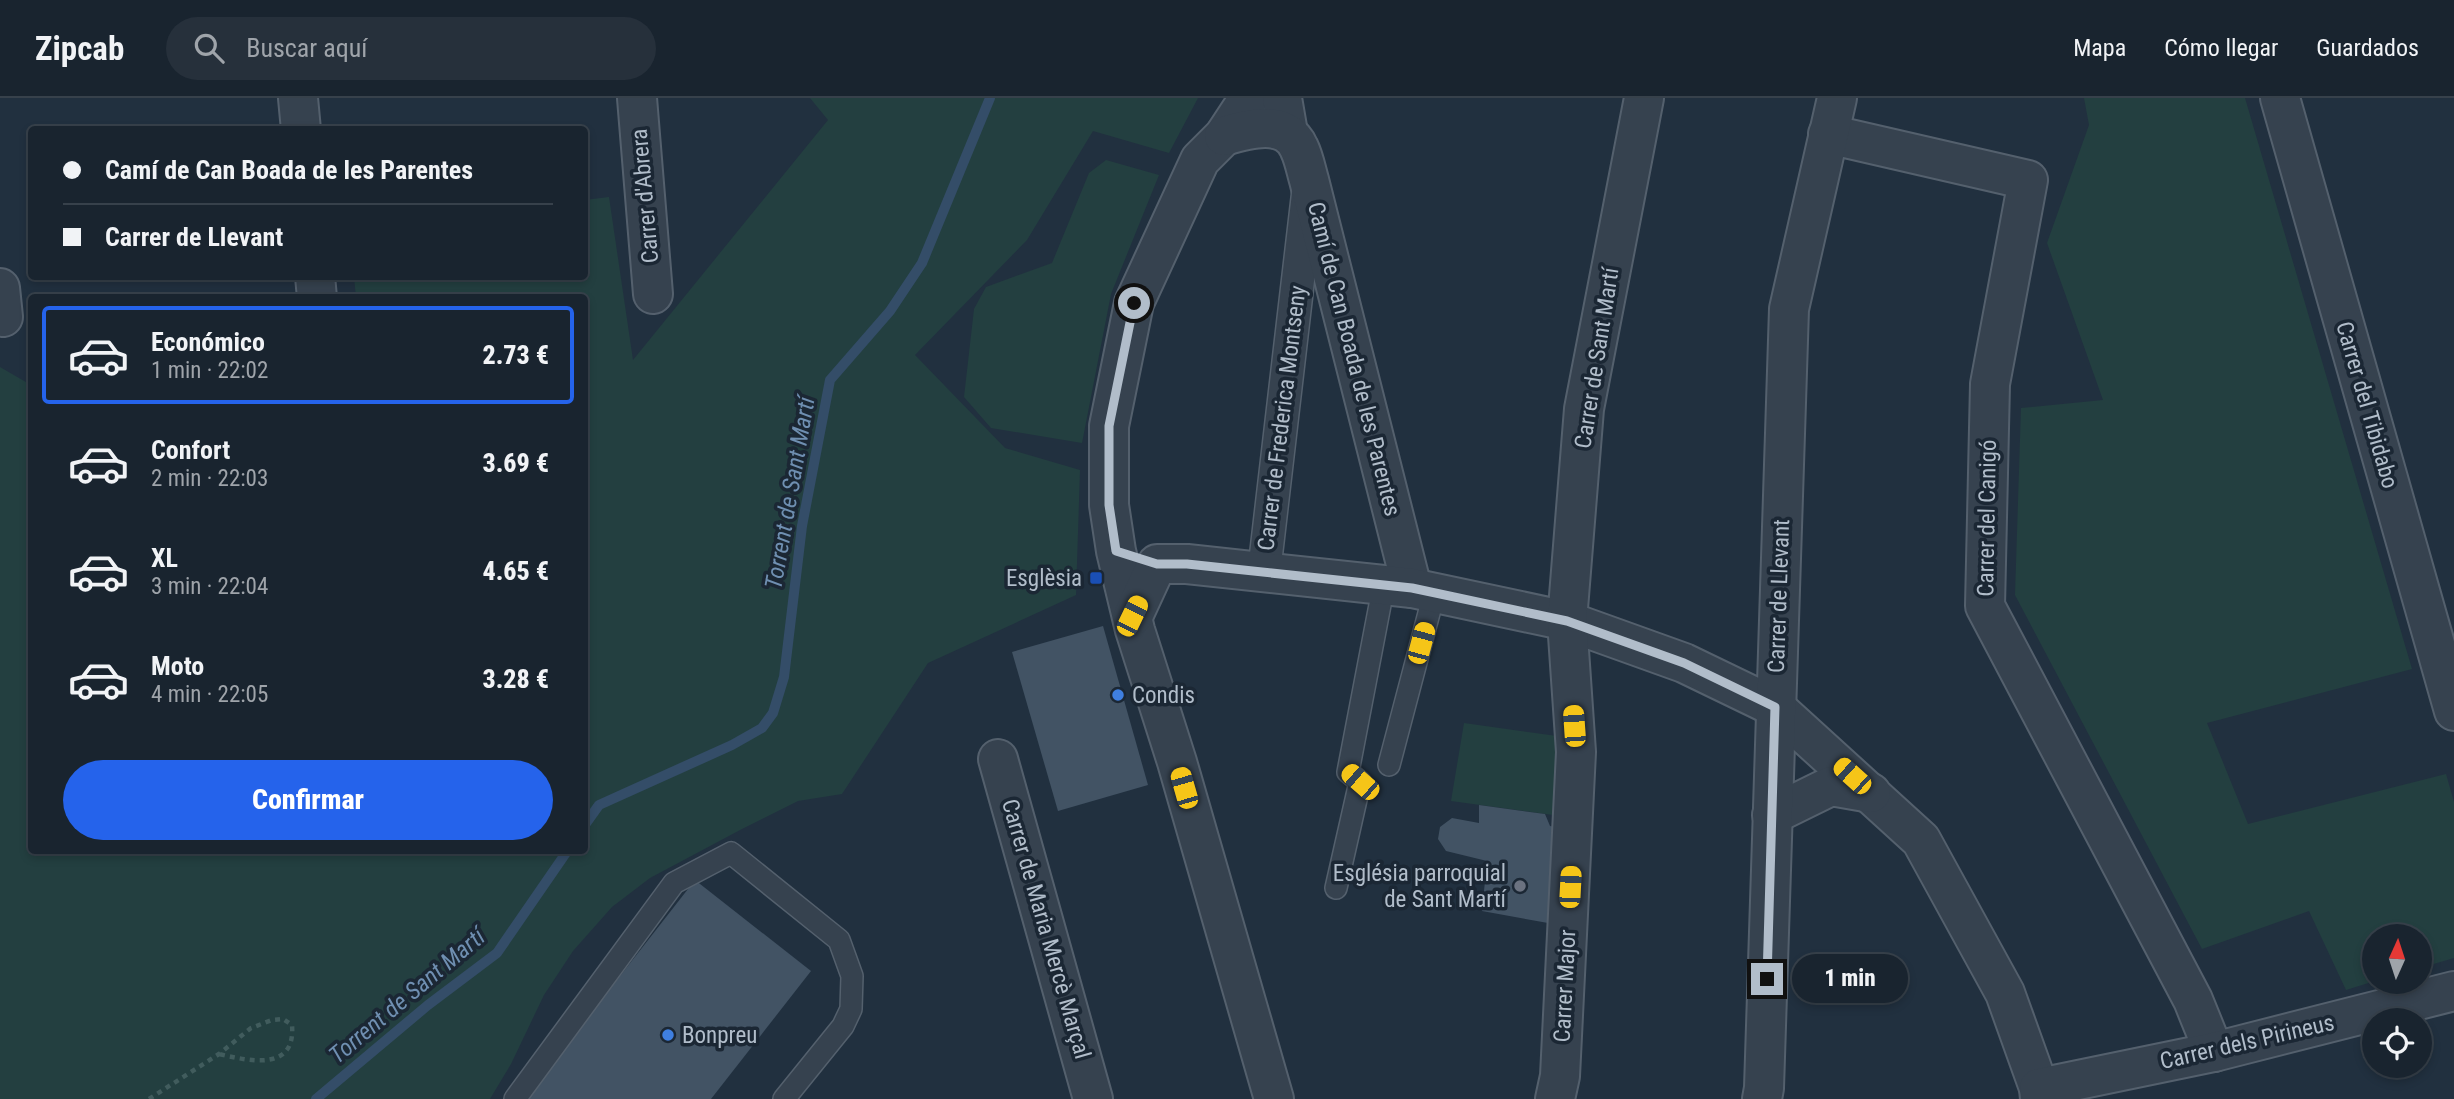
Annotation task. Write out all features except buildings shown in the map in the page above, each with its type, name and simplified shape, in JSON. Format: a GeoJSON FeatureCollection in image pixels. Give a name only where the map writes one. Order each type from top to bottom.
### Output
{"type":"FeatureCollection","features":[{"type":"Feature","properties":{"kind":"street"},"geometry":{"type":"LineString","coordinates":[[298,98],[301,126]]}},
{"type":"Feature","properties":{"kind":"street","name":"Carrer d'Abrera"},"geometry":{"type":"LineString","coordinates":[[637,98],[653,294]]}},
{"type":"Feature","properties":{"kind":"street"},"geometry":{"type":"LineString","coordinates":[[1249,98],[1224,136],[1200,160],[1134,303],[1109,426],[1109,505],[1116,551],[1132,616],[1274,1099]]}},
{"type":"Feature","properties":{"kind":"street","name":"Carrer de Sant Martí"},"geometry":{"type":"LineString","coordinates":[[1567,621],[1584,409],[1644,98]]}},
{"type":"Feature","properties":{"kind":"street","name":"Carrer del Tibidabo"},"geometry":{"type":"LineString","coordinates":[[2280,98],[2454,711]]}},
{"type":"Feature","properties":{"kind":"street","name":"Camí de Can Boada de les Parentes"},"geometry":{"type":"LineString","coordinates":[[1224,136],[1259,127],[1285,116],[1298,146],[1309,180],[1410,589]]}},
{"type":"Feature","properties":{"kind":"street","name":"Carrer de Llevant"},"geometry":{"type":"LineString","coordinates":[[1762,1099],[1789,309],[1833,116]]}},
{"type":"Feature","properties":{"kind":"street","name":"Carrer del Canigó"},"geometry":{"type":"LineString","coordinates":[[1833,116],[2028,180],[1990,384],[1985,606],[2193,1000],[2214,1052]]}},
{"type":"Feature","properties":{"kind":"street","name":"Carrer de Frederica Montseny"},"geometry":{"type":"LineString","coordinates":[[1264,572],[1309,180]]}},
{"type":"Feature","properties":{"kind":"street"},"geometry":{"type":"LineString","coordinates":[[1116,551],[1157,564],[1187,564],[1410,589],[1567,621],[1684,663],[1775,707],[1921,840],[2005,993],[2040,1093]]}},
{"type":"Feature","properties":{"kind":"street"},"geometry":{"type":"LineString","coordinates":[[1132,616],[1157,564]]}},
{"type":"Feature","properties":{"kind":"street","name":"Carrer Major"},"geometry":{"type":"LineString","coordinates":[[1555,1099],[1560,1076],[1576,752],[1567,621]]}},
{"type":"Feature","properties":{"kind":"street","name":"Carrer de Maria Mercè Marçal"},"geometry":{"type":"LineString","coordinates":[[999,759],[1093,1099]]}},
{"type":"Feature","properties":{"kind":"street"},"geometry":{"type":"LineString","coordinates":[[1772,815],[1831,786],[1871,793]]}},
{"type":"Feature","properties":{"kind":"street","name":"Carrer dels Pirineus"},"geometry":{"type":"LineString","coordinates":[[2040,1093],[2454,991]]}},
{"type":"Feature","properties":{"kind":"lane"},"geometry":{"type":"LineString","coordinates":[[1389,765],[1410,589]]}},
{"type":"Feature","properties":{"kind":"lane"},"geometry":{"type":"LineString","coordinates":[[1336,888],[1360,782],[1348,772],[1410,589]]}},
{"type":"Feature","properties":{"kind":"lane"},"geometry":{"type":"LineString","coordinates":[[515,1099],[674,883],[731,853],[839,940],[852,976],[851,1009],[843,1026],[785,1099]]}},
{"type":"Feature","properties":{"kind":"path"},"geometry":{"type":"LineString","coordinates":[[149,1099],[219,1054],[251,1028],[263,1022],[283,1019],[292,1025],[293,1035],[289,1045],[284,1054],[274,1059],[247,1060],[219,1054]]}},
{"type":"Feature","properties":{"kind":"green space"},"geometry":{"type":"Polygon","coordinates":[[[810,98],[1198,98],[1169,153],[1093,131],[1027,240],[915,355],[1005,448],[1080,470],[1076,595],[928,663],[842,794],[798,801],[650,878],[612,907],[573,951],[544,995],[511,1064],[490,1099],[0,1099],[0,367],[28,383],[28,854],[588,854],[588,294],[356,294],[354,280],[588,280],[588,200],[609,197],[633,360],[828,120],[810,98]]]}},
{"type":"Feature","properties":{"kind":"green space"},"geometry":{"type":"Polygon","coordinates":[[[2084,98],[2245,98],[2412,669],[2207,723],[2248,824],[2446,774],[2454,802],[2454,958],[2432,964],[2432,924],[2362,924],[2362,985],[2346,990],[2309,911],[2202,949],[2015,595],[2021,408],[2103,400],[2047,243],[2089,125],[2084,98]]]}},
{"type":"Feature","properties":{"kind":"green space"},"geometry":{"type":"Polygon","coordinates":[[[1106,160],[1159,175],[1111,294],[1082,443],[991,428],[964,397],[974,309],[986,287],[1052,263],[1089,173],[1106,160]]]}},
{"type":"Feature","properties":{"kind":"green space"},"geometry":{"type":"Polygon","coordinates":[[[1464,723],[1557,736],[1553,815],[1451,801],[1464,723]]]}},
{"type":"Feature","properties":{"kind":"waterway","name":"Torrent de Sant Martí"},"geometry":{"type":"LineString","coordinates":[[588,820],[599,805],[732,745],[762,728],[773,713],[784,677],[802,526],[830,380],[890,311],[922,263],[990,98]]}},
{"type":"Feature","properties":{"kind":"waterway","name":"Torrent de Sant Martí"},"geometry":{"type":"LineString","coordinates":[[316,1099],[428,1005],[497,953],[565,854]]}},
{"type":"Feature","properties":{"kind":"place","name":"Esglèsia"},"geometry":{"type":"Point","coordinates":[1096,578]}},
{"type":"Feature","properties":{"kind":"place","name":"Condis"},"geometry":{"type":"Point","coordinates":[1118,695]}},
{"type":"Feature","properties":{"kind":"place","name":"Església parroquial de Sant Martí"},"geometry":{"type":"Point","coordinates":[1520,886]}},
{"type":"Feature","properties":{"kind":"place","name":"Bonpreu"},"geometry":{"type":"Point","coordinates":[668,1035]}},
{"type":"Feature","properties":{"kind":"route"},"geometry":{"type":"LineString","coordinates":[[1134,303],[1109,426],[1109,505],[1116,551],[1157,564],[1187,564],[1412,588],[1567,621],[1684,663],[1775,707],[1767,979]]}}]}
